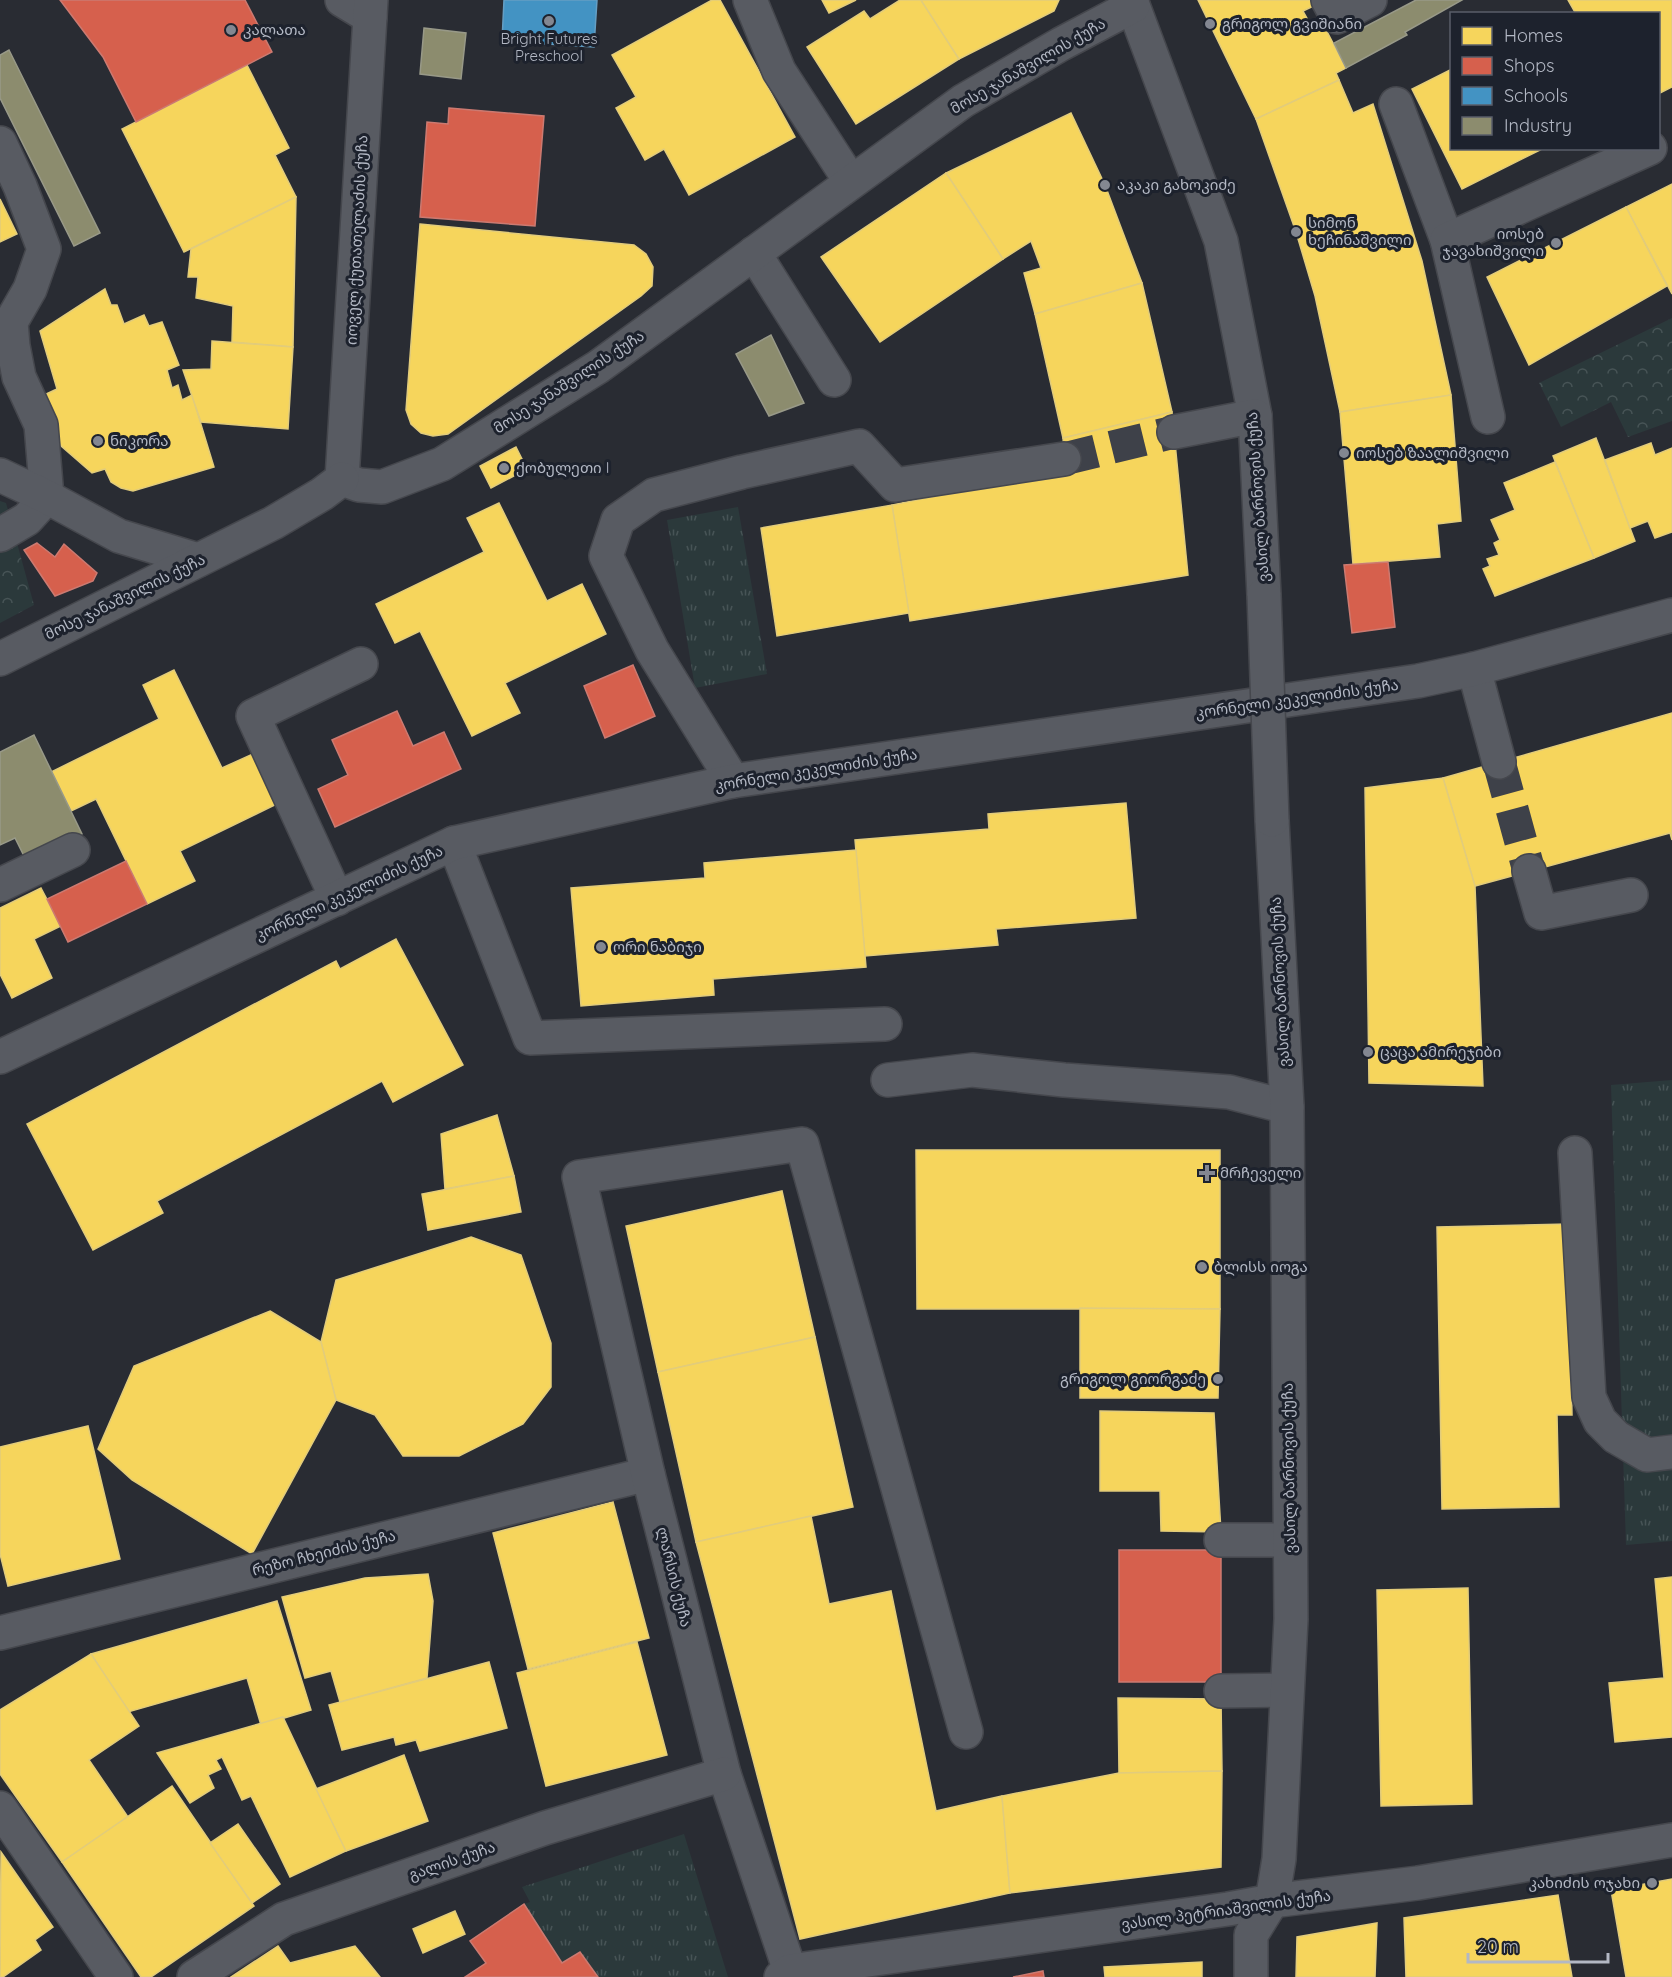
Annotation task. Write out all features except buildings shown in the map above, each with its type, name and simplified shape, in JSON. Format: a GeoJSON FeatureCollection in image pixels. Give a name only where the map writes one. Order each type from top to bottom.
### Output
{"type":"FeatureCollection","features":[{"type":"Feature","properties":{"kind":"street"},"geometry":{"type":"LineString","coordinates":[[342,0],[371,8]]}},
{"type":"Feature","properties":{"kind":"street"},"geometry":{"type":"LineString","coordinates":[[750,0],[779,70],[851,183]]}},
{"type":"Feature","properties":{"kind":"street"},"geometry":{"type":"LineString","coordinates":[[1328,0],[1337,17],[1370,0]]}},
{"type":"Feature","properties":{"kind":"street","name":"მოსე ჯანაშვილის ქუჩა"},"geometry":{"type":"LineString","coordinates":[[0,659],[273,523],[322,494],[342,479],[359,485],[382,487],[442,464],[598,367],[963,101],[1132,3]]}},
{"type":"Feature","properties":{"kind":"street","name":"ვასილ ბარნოვის ქუჩა"},"geometry":{"type":"LineString","coordinates":[[1132,3],[1221,241],[1255,416],[1287,1107],[1291,1619],[1279,1859],[1272,1901],[1251,1935],[1251,1977]]}},
{"type":"Feature","properties":{"kind":"street","name":"იოველ ქუთათელაძის ქუჩა"},"geometry":{"type":"LineString","coordinates":[[342,479],[371,8]]}},
{"type":"Feature","properties":{"kind":"street"},"geometry":{"type":"LineString","coordinates":[[1396,104],[1447,240],[1488,417]]}},
{"type":"Feature","properties":{"kind":"street"},"geometry":{"type":"LineString","coordinates":[[0,143],[20,186],[44,249],[30,289],[11,322],[19,377],[41,425],[47,497],[27,519],[0,535]]}},
{"type":"Feature","properties":{"kind":"street"},"geometry":{"type":"LineString","coordinates":[[1447,240],[1646,150]]}},
{"type":"Feature","properties":{"kind":"street"},"geometry":{"type":"LineString","coordinates":[[754,253],[834,380]]}},
{"type":"Feature","properties":{"kind":"street"},"geometry":{"type":"LineString","coordinates":[[1174,432],[1255,416]]}},
{"type":"Feature","properties":{"kind":"street"},"geometry":{"type":"LineString","coordinates":[[733,781],[652,650],[606,556],[618,519],[654,495],[742,472],[859,446],[895,485],[1065,459]]}},
{"type":"Feature","properties":{"kind":"street"},"geometry":{"type":"LineString","coordinates":[[0,476],[47,497],[119,536],[198,560]]}},
{"type":"Feature","properties":{"kind":"street","name":"კორნელი კეკელიძის ქუჩა"},"geometry":{"type":"LineString","coordinates":[[0,1056],[454,843],[733,781],[1418,681],[1474,669],[1672,615]]}},
{"type":"Feature","properties":{"kind":"street"},"geometry":{"type":"LineString","coordinates":[[337,899],[253,716],[361,664]]}},
{"type":"Feature","properties":{"kind":"street"},"geometry":{"type":"LineString","coordinates":[[1474,669],[1499,762]]}},
{"type":"Feature","properties":{"kind":"street"},"geometry":{"type":"LineString","coordinates":[[454,843],[530,1038],[885,1024]]}},
{"type":"Feature","properties":{"kind":"street"},"geometry":{"type":"LineString","coordinates":[[0,885],[73,850]]}},
{"type":"Feature","properties":{"kind":"street"},"geometry":{"type":"LineString","coordinates":[[1529,871],[1540,913],[1631,896]]}},
{"type":"Feature","properties":{"kind":"street"},"geometry":{"type":"LineString","coordinates":[[888,1080],[972,1070],[1064,1080],[1230,1092],[1287,1107]]}},
{"type":"Feature","properties":{"kind":"street","name":"ლარსის ქუჩა"},"geometry":{"type":"LineString","coordinates":[[786,1974],[724,1774],[648,1473],[579,1177],[801,1144],[966,1732]]}},
{"type":"Feature","properties":{"kind":"street"},"geometry":{"type":"LineString","coordinates":[[1575,1153],[1589,1397],[1600,1421],[1616,1437],[1647,1455],[1672,1452]]}},
{"type":"Feature","properties":{"kind":"street","name":"რეზო ჩხეიძის ქუჩა"},"geometry":{"type":"LineString","coordinates":[[0,1634],[648,1473]]}},
{"type":"Feature","properties":{"kind":"street"},"geometry":{"type":"LineString","coordinates":[[1221,1540],[1289,1540]]}},
{"type":"Feature","properties":{"kind":"street"},"geometry":{"type":"LineString","coordinates":[[1221,1691],[1287,1690]]}},
{"type":"Feature","properties":{"kind":"street","name":"გალის ქუჩა"},"geometry":{"type":"LineString","coordinates":[[194,1977],[284,1919],[545,1828],[724,1774]]}},
{"type":"Feature","properties":{"kind":"street"},"geometry":{"type":"LineString","coordinates":[[0,1808],[116,1977]]}},
{"type":"Feature","properties":{"kind":"street","name":"ვასილ პეტრიაშვილის ქუჩა"},"geometry":{"type":"LineString","coordinates":[[786,1974],[1272,1901],[1418,1883],[1672,1840]]}},
{"type":"Feature","properties":{"kind":"green space"},"geometry":{"type":"Polygon","coordinates":[[[1672,318],[1672,421],[1628,437],[1611,402],[1561,427],[1539,383],[1672,318]]]}},
{"type":"Feature","properties":{"kind":"green space"},"geometry":{"type":"Polygon","coordinates":[[[0,501],[6,503],[34,605],[0,623],[0,501]]]}},
{"type":"Feature","properties":{"kind":"green space"},"geometry":{"type":"Polygon","coordinates":[[[738,507],[767,674],[695,688],[667,520],[738,507]]]}},
{"type":"Feature","properties":{"kind":"green space"},"geometry":{"type":"Polygon","coordinates":[[[1672,1080],[1672,1541],[1626,1545],[1611,1085],[1672,1080]]]}},
{"type":"Feature","properties":{"kind":"green space"},"geometry":{"type":"Polygon","coordinates":[[[684,1834],[728,1977],[598,1977],[580,1952],[562,1963],[524,1904],[530,1902],[522,1887],[684,1834]]]}},
{"type":"Feature","properties":{"kind":"tunnel"},"geometry":{"type":"LineString","coordinates":[[1064,459],[1174,432]]}},
{"type":"Feature","properties":{"kind":"tunnel"},"geometry":{"type":"LineString","coordinates":[[1499,762],[1529,871]]}},
{"type":"Feature","properties":{"kind":"place","name":"Bright Futures Preschool"},"geometry":{"type":"Point","coordinates":[549,21]}},
{"type":"Feature","properties":{"kind":"place","name":"გრიგოლ გვიშიანი"},"geometry":{"type":"Point","coordinates":[1210,24]}},
{"type":"Feature","properties":{"kind":"place","name":"კალათა"},"geometry":{"type":"Point","coordinates":[231,30]}},
{"type":"Feature","properties":{"kind":"place","name":"აკაკი გახოკიძე"},"geometry":{"type":"Point","coordinates":[1105,185]}},
{"type":"Feature","properties":{"kind":"place","name":"სიმონ ხეჩინაშვილი"},"geometry":{"type":"Point","coordinates":[1296,232]}},
{"type":"Feature","properties":{"kind":"place","name":"იოსებ ჯავახიშვილი"},"geometry":{"type":"Point","coordinates":[1556,243]}},
{"type":"Feature","properties":{"kind":"place","name":"ნიკორა"},"geometry":{"type":"Point","coordinates":[98,441]}},
{"type":"Feature","properties":{"kind":"place","name":"იოსებ ზაალიშვილი"},"geometry":{"type":"Point","coordinates":[1344,453]}},
{"type":"Feature","properties":{"kind":"place","name":"ქობულეთი I"},"geometry":{"type":"Point","coordinates":[504,468]}},
{"type":"Feature","properties":{"kind":"place","name":"ორი ნაბიჯი"},"geometry":{"type":"Point","coordinates":[601,947]}},
{"type":"Feature","properties":{"kind":"place","name":"ცაცა ამირეჯიბი"},"geometry":{"type":"Point","coordinates":[1368,1052]}},
{"type":"Feature","properties":{"kind":"place","name":"მრჩეველი"},"geometry":{"type":"Point","coordinates":[1207,1173]}},
{"type":"Feature","properties":{"kind":"place","name":"ბლისს იოგა"},"geometry":{"type":"Point","coordinates":[1202,1267]}},
{"type":"Feature","properties":{"kind":"place","name":"გრიგოლ გიორგაძე"},"geometry":{"type":"Point","coordinates":[1218,1379]}},
{"type":"Feature","properties":{"kind":"place","name":"კახიძის ოჯახი"},"geometry":{"type":"Point","coordinates":[1652,1883]}}]}
